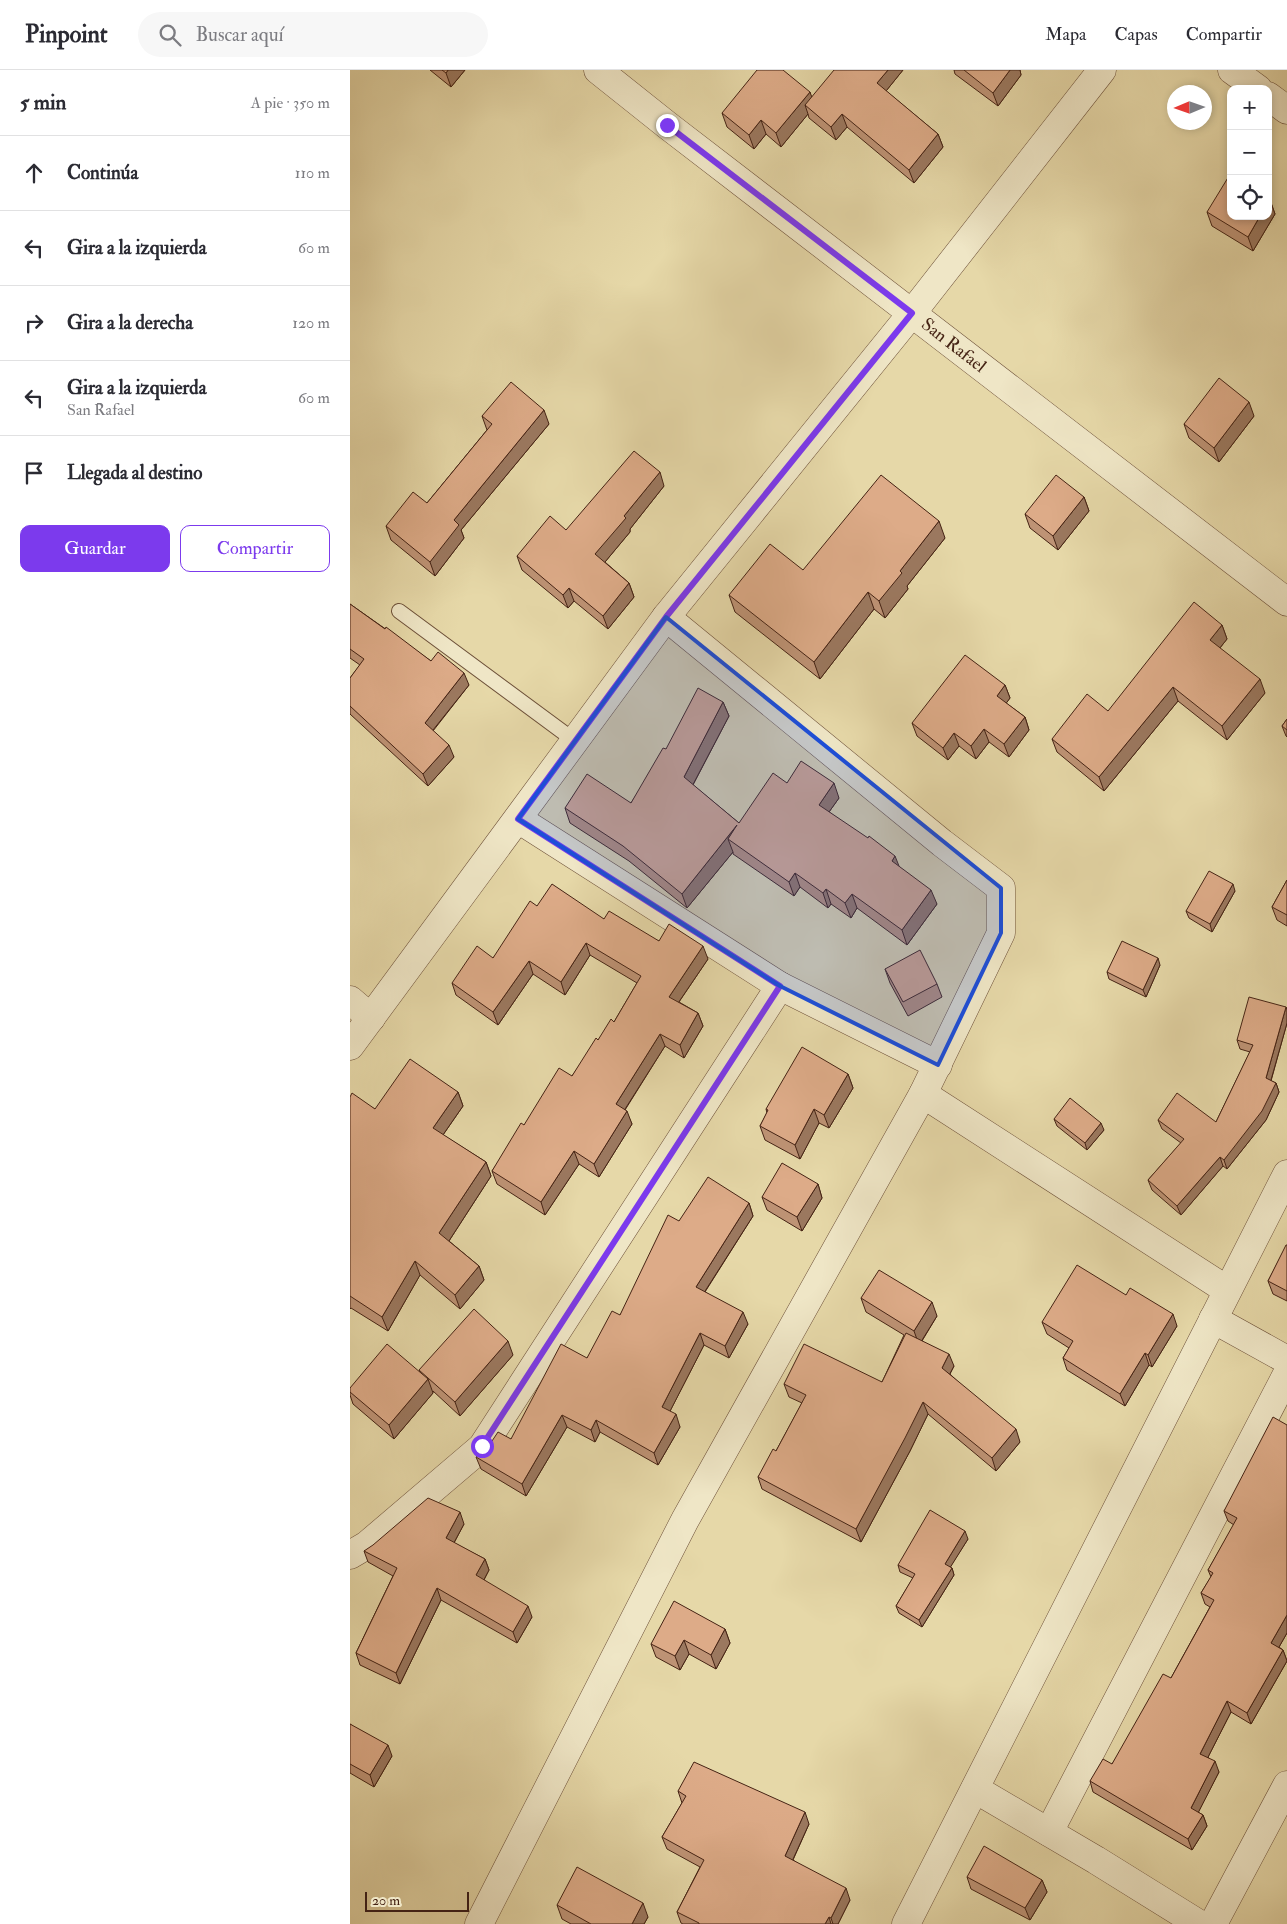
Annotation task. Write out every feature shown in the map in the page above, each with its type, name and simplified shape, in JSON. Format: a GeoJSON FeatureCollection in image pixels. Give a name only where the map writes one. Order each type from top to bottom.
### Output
{"type":"FeatureCollection","features":[{"type":"Feature","properties":{"kind":"street","name":"San Rafael"},"geometry":{"type":"LineString","coordinates":[[598,70],[1287,602]]}},
{"type":"Feature","properties":{"kind":"street"},"geometry":{"type":"LineString","coordinates":[[350,1046],[666,617],[912,313],[1102,70]]}},
{"type":"Feature","properties":{"kind":"street"},"geometry":{"type":"LineString","coordinates":[[1232,70],[1253,85]]}},
{"type":"Feature","properties":{"kind":"street"},"geometry":{"type":"LineString","coordinates":[[1272,99],[1287,110]]}},
{"type":"Feature","properties":{"kind":"street"},"geometry":{"type":"LineString","coordinates":[[479,1924],[684,1520],[923,1094],[1001,933],[1001,888],[942,843],[666,617]]}},
{"type":"Feature","properties":{"kind":"street"},"geometry":{"type":"LineString","coordinates":[[518,819],[780,986],[938,1065]]}},
{"type":"Feature","properties":{"kind":"street"},"geometry":{"type":"LineString","coordinates":[[350,1555],[368,1545],[482,1446],[780,986]]}},
{"type":"Feature","properties":{"kind":"street"},"geometry":{"type":"LineString","coordinates":[[350,1000],[371,1018]]}},
{"type":"Feature","properties":{"kind":"street"},"geometry":{"type":"LineString","coordinates":[[923,1094],[1228,1290]]}},
{"type":"Feature","properties":{"kind":"street"},"geometry":{"type":"LineString","coordinates":[[906,1924],[1287,1174]]}},
{"type":"Feature","properties":{"kind":"street"},"geometry":{"type":"LineString","coordinates":[[1213,1319],[1287,1360]]}},
{"type":"Feature","properties":{"kind":"street"},"geometry":{"type":"LineString","coordinates":[[1049,1832],[1287,1374]]}},
{"type":"Feature","properties":{"kind":"street"},"geometry":{"type":"LineString","coordinates":[[1213,1924],[1287,1786]]}},
{"type":"Feature","properties":{"kind":"street"},"geometry":{"type":"LineString","coordinates":[[974,1788],[1199,1924]]}},
{"type":"Feature","properties":{"kind":"lane"},"geometry":{"type":"LineString","coordinates":[[398,611],[575,741]]}},
{"type":"Feature","properties":{"kind":"highlighted area"},"geometry":{"type":"Polygon","coordinates":[[[666,617],[1001,888],[1001,933],[938,1065],[780,986],[518,819],[666,617]]]}},
{"type":"Feature","properties":{"kind":"building"},"geometry":{"type":"Polygon","coordinates":[[[757,70],[783,70],[810,92],[776,133],[761,120],[749,135],[722,113],[757,70]]]}},
{"type":"Feature","properties":{"kind":"building"},"geometry":{"type":"Polygon","coordinates":[[[834,70],[888,70],[877,83],[938,134],[909,170],[842,114],[831,127],[805,105],[834,70]]]}},
{"type":"Feature","properties":{"kind":"building"},"geometry":{"type":"Polygon","coordinates":[[[964,70],[1010,70],[993,93],[964,70]]]}},
{"type":"Feature","properties":{"kind":"building"},"geometry":{"type":"Polygon","coordinates":[[[1227,179],[1227,220],[1258,220],[1248,237],[1207,212],[1227,179]]]}},
{"type":"Feature","properties":{"kind":"building"},"geometry":{"type":"Polygon","coordinates":[[[1219,378],[1249,402],[1214,448],[1184,424],[1219,378]]]}},
{"type":"Feature","properties":{"kind":"building"},"geometry":{"type":"Polygon","coordinates":[[[511,382],[544,410],[454,520],[459,525],[430,562],[386,526],[413,492],[427,503],[492,424],[482,416],[511,382]]]}},
{"type":"Feature","properties":{"kind":"building"},"geometry":{"type":"Polygon","coordinates":[[[634,451],[660,472],[624,516],[626,518],[595,554],[629,583],[603,616],[569,588],[563,595],[517,556],[550,516],[566,530],[634,451]]]}},
{"type":"Feature","properties":{"kind":"building"},"geometry":{"type":"Polygon","coordinates":[[[881,475],[939,521],[900,571],[902,573],[879,601],[868,592],[814,662],[729,595],[770,544],[803,570],[881,475]]]}},
{"type":"Feature","properties":{"kind":"building"},"geometry":{"type":"Polygon","coordinates":[[[1056,475],[1084,497],[1053,536],[1025,514],[1056,475]]]}},
{"type":"Feature","properties":{"kind":"building"},"geometry":{"type":"Polygon","coordinates":[[[1194,602],[1222,625],[1210,640],[1260,679],[1222,726],[1173,687],[1099,777],[1052,739],[1087,694],[1108,711],[1194,602]]]}},
{"type":"Feature","properties":{"kind":"building"},"geometry":{"type":"Polygon","coordinates":[[[350,604],[385,629],[386,627],[431,661],[438,652],[464,673],[425,723],[449,745],[423,774],[350,706],[350,678],[364,659],[350,649],[350,604]]]}},
{"type":"Feature","properties":{"kind":"building"},"geometry":{"type":"Polygon","coordinates":[[[965,655],[1005,685],[997,696],[1025,717],[1004,744],[984,729],[971,746],[954,733],[943,748],[912,723],[965,655]]]}},
{"type":"Feature","properties":{"kind":"building"},"geometry":{"type":"Polygon","coordinates":[[[698,688],[723,702],[684,777],[739,823],[773,773],[787,783],[801,761],[834,783],[819,805],[868,838],[869,836],[895,856],[892,861],[931,890],[902,930],[852,894],[845,903],[826,889],[823,893],[795,873],[789,882],[728,839],[737,825],[682,894],[623,846],[565,808],[587,774],[631,803],[663,748],[666,749],[698,688]]]}},
{"type":"Feature","properties":{"kind":"building"},"geometry":{"type":"Polygon","coordinates":[[[1287,719],[1287,730],[1282,726],[1287,719]]]}},
{"type":"Feature","properties":{"kind":"building"},"geometry":{"type":"Polygon","coordinates":[[[1209,871],[1233,884],[1210,924],[1186,911],[1209,871]]]}},
{"type":"Feature","properties":{"kind":"building"},"geometry":{"type":"Polygon","coordinates":[[[1287,880],[1287,915],[1272,907],[1287,880]]]}},
{"type":"Feature","properties":{"kind":"building"},"geometry":{"type":"Polygon","coordinates":[[[552,884],[604,919],[609,911],[659,941],[669,924],[703,946],[669,997],[698,1013],[680,1045],[660,1034],[616,1104],[627,1111],[594,1164],[574,1151],[541,1202],[492,1171],[521,1123],[524,1125],[559,1068],[572,1076],[596,1038],[598,1040],[611,1019],[614,1022],[641,976],[586,943],[561,982],[529,961],[493,1012],[452,983],[477,946],[493,958],[530,901],[537,906],[552,884]]]}},
{"type":"Feature","properties":{"kind":"building"},"geometry":{"type":"Polygon","coordinates":[[[1122,941],[1158,958],[1143,990],[1107,972],[1122,941]]]}},
{"type":"Feature","properties":{"kind":"building"},"geometry":{"type":"Polygon","coordinates":[[[920,950],[937,984],[903,1002],[885,969],[920,950]]]}},
{"type":"Feature","properties":{"kind":"building"},"geometry":{"type":"Polygon","coordinates":[[[1249,997],[1286,1007],[1266,1078],[1276,1083],[1262,1111],[1224,1160],[1220,1157],[1177,1206],[1148,1180],[1184,1139],[1158,1120],[1177,1093],[1216,1122],[1253,1045],[1237,1040],[1249,997]]]}},
{"type":"Feature","properties":{"kind":"building"},"geometry":{"type":"Polygon","coordinates":[[[802,1047],[848,1074],[824,1115],[814,1109],[795,1145],[760,1126],[768,1110],[766,1109],[802,1047]]]}},
{"type":"Feature","properties":{"kind":"building"},"geometry":{"type":"Polygon","coordinates":[[[410,1059],[458,1092],[433,1128],[486,1162],[439,1233],[479,1266],[455,1295],[415,1261],[382,1317],[350,1296],[350,1097],[352,1093],[375,1109],[410,1059]]]}},
{"type":"Feature","properties":{"kind":"building"},"geometry":{"type":"Polygon","coordinates":[[[1070,1098],[1101,1123],[1085,1143],[1054,1119],[1070,1098]]]}},
{"type":"Feature","properties":{"kind":"building"},"geometry":{"type":"Polygon","coordinates":[[[782,1163],[818,1184],[797,1217],[762,1197],[782,1163]]]}},
{"type":"Feature","properties":{"kind":"building"},"geometry":{"type":"Polygon","coordinates":[[[708,1177],[749,1203],[696,1287],[743,1312],[725,1346],[700,1333],[662,1407],[676,1414],[654,1453],[596,1420],[591,1430],[562,1415],[522,1484],[476,1457],[488,1447],[498,1432],[511,1439],[561,1344],[587,1358],[612,1311],[620,1315],[668,1215],[679,1221],[708,1177]]]}},
{"type":"Feature","properties":{"kind":"building"},"geometry":{"type":"Polygon","coordinates":[[[1287,1245],[1287,1291],[1268,1281],[1287,1245]]]}},
{"type":"Feature","properties":{"kind":"building"},"geometry":{"type":"Polygon","coordinates":[[[1077,1265],[1126,1295],[1130,1288],[1173,1314],[1148,1355],[1145,1353],[1120,1394],[1063,1358],[1073,1341],[1042,1322],[1077,1265]]]}},
{"type":"Feature","properties":{"kind":"building"},"geometry":{"type":"Polygon","coordinates":[[[879,1270],[932,1302],[914,1331],[861,1298],[879,1270]]]}},
{"type":"Feature","properties":{"kind":"building"},"geometry":{"type":"Polygon","coordinates":[[[474,1309],[508,1341],[455,1402],[419,1370],[474,1309]]]}},
{"type":"Feature","properties":{"kind":"building"},"geometry":{"type":"Polygon","coordinates":[[[906,1333],[949,1354],[942,1368],[1016,1429],[992,1458],[923,1402],[856,1529],[758,1477],[773,1449],[776,1451],[806,1395],[784,1384],[804,1344],[882,1382],[906,1333]]]}},
{"type":"Feature","properties":{"kind":"building"},"geometry":{"type":"Polygon","coordinates":[[[387,1344],[428,1379],[389,1425],[350,1392],[350,1388],[387,1344]]]}},
{"type":"Feature","properties":{"kind":"building"},"geometry":{"type":"Polygon","coordinates":[[[1273,1417],[1287,1425],[1287,1615],[1271,1643],[1283,1650],[1247,1713],[1227,1701],[1200,1754],[1215,1761],[1191,1808],[1203,1815],[1188,1839],[1090,1781],[1103,1759],[1112,1764],[1163,1674],[1171,1678],[1214,1600],[1201,1593],[1213,1573],[1208,1570],[1237,1518],[1224,1511],[1273,1417]]]}},
{"type":"Feature","properties":{"kind":"building"},"geometry":{"type":"Polygon","coordinates":[[[428,1498],[460,1512],[446,1538],[485,1559],[476,1575],[528,1606],[513,1632],[437,1588],[396,1673],[356,1653],[397,1568],[364,1551],[428,1498]]]}},
{"type":"Feature","properties":{"kind":"building"},"geometry":{"type":"Polygon","coordinates":[[[930,1510],[965,1531],[945,1564],[952,1568],[919,1620],[896,1606],[915,1574],[898,1565],[930,1510]]]}},
{"type":"Feature","properties":{"kind":"building"},"geometry":{"type":"Polygon","coordinates":[[[674,1601],[725,1629],[711,1655],[684,1640],[675,1656],[651,1644],[674,1601]]]}},
{"type":"Feature","properties":{"kind":"building"},"geometry":{"type":"Polygon","coordinates":[[[350,1724],[388,1745],[370,1775],[350,1764],[350,1724]]]}},
{"type":"Feature","properties":{"kind":"building"},"geometry":{"type":"Polygon","coordinates":[[[694,1762],[805,1812],[785,1856],[846,1888],[831,1918],[829,1917],[825,1924],[699,1924],[677,1912],[704,1860],[662,1837],[686,1796],[678,1791],[694,1762]]]}},
{"type":"Feature","properties":{"kind":"building"},"geometry":{"type":"Polygon","coordinates":[[[984,1846],[1042,1880],[1025,1908],[967,1877],[984,1846]]]}},
{"type":"Feature","properties":{"kind":"building"},"geometry":{"type":"Polygon","coordinates":[[[577,1867],[643,1903],[632,1924],[591,1924],[557,1905],[577,1867]]]}},
{"type":"Feature","properties":{"kind":"route"},"geometry":{"type":"LineString","coordinates":[[482,1446],[780,986],[518,819],[666,617],[912,313],[667,125]]}}]}
